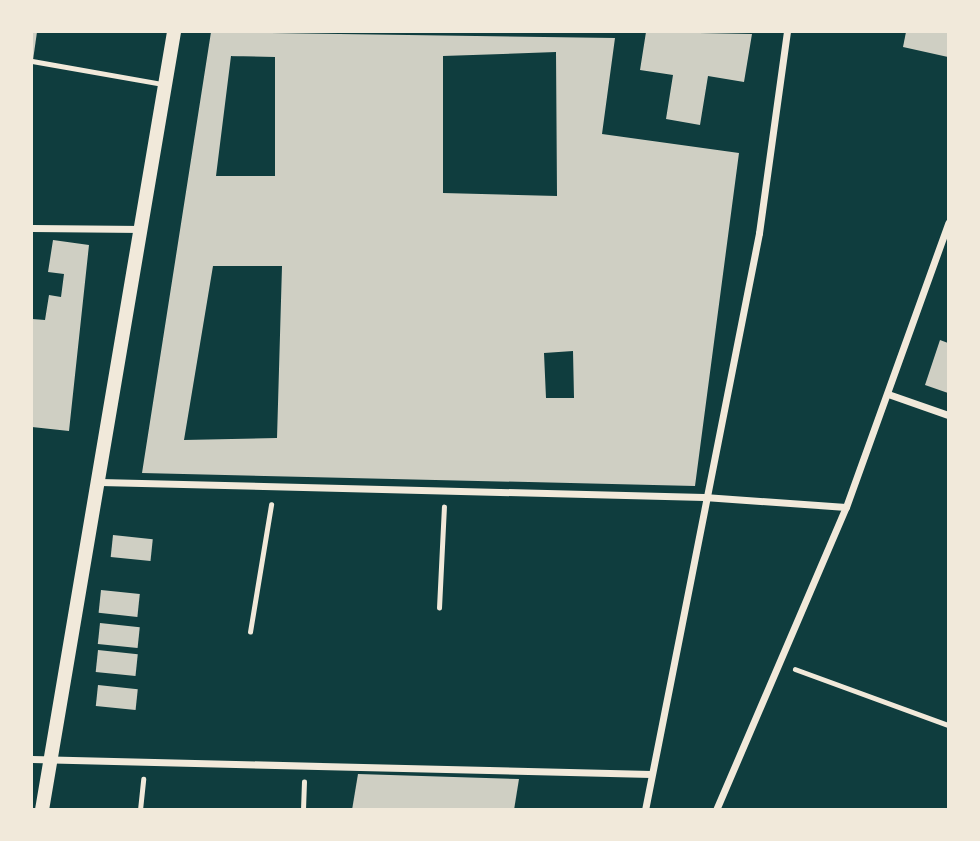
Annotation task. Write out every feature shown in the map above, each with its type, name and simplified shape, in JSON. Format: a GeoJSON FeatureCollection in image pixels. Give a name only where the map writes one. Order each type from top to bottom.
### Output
{"type":"FeatureCollection","features":[{"type":"Feature","properties":{"kind":"main road"},"geometry":{"type":"LineString","coordinates":[[42,810],[100,482],[174,32]]}},
{"type":"Feature","properties":{"kind":"street"},"geometry":{"type":"LineString","coordinates":[[645,810],[704,497],[760,233],[787,32]]}},
{"type":"Feature","properties":{"kind":"street"},"geometry":{"type":"LineString","coordinates":[[716,810],[781,664],[846,507],[948,223]]}},
{"type":"Feature","properties":{"kind":"street"},"geometry":{"type":"LineString","coordinates":[[32,228],[142,229]]}},
{"type":"Feature","properties":{"kind":"street"},"geometry":{"type":"LineString","coordinates":[[888,394],[948,415]]}},
{"type":"Feature","properties":{"kind":"street"},"geometry":{"type":"LineString","coordinates":[[100,482],[704,497],[846,507]]}},
{"type":"Feature","properties":{"kind":"street"},"geometry":{"type":"LineString","coordinates":[[32,759],[652,774]]}},
{"type":"Feature","properties":{"kind":"lane"},"geometry":{"type":"LineString","coordinates":[[32,61],[165,84]]}},
{"type":"Feature","properties":{"kind":"path"},"geometry":{"type":"LineString","coordinates":[[250,632],[274,486]]}},
{"type":"Feature","properties":{"kind":"path"},"geometry":{"type":"LineString","coordinates":[[439,608],[445,490]]}},
{"type":"Feature","properties":{"kind":"path"},"geometry":{"type":"LineString","coordinates":[[781,664],[948,725]]}},
{"type":"Feature","properties":{"kind":"path"},"geometry":{"type":"LineString","coordinates":[[140,810],[145,761]]}},
{"type":"Feature","properties":{"kind":"building"},"geometry":{"type":"Polygon","coordinates":[[[32,32],[37,32],[33,60],[32,60],[32,32]]]}},
{"type":"Feature","properties":{"kind":"building"},"geometry":{"type":"Polygon","coordinates":[[[211,32],[615,38],[602,134],[739,153],[695,486],[142,473],[211,32]],[[556,52],[443,56],[443,193],[557,196],[556,52]],[[231,56],[216,176],[275,176],[275,57],[231,56]],[[213,266],[184,440],[277,438],[282,266],[213,266]],[[573,351],[544,353],[546,398],[574,398],[573,351]]]}},
{"type":"Feature","properties":{"kind":"building"},"geometry":{"type":"Polygon","coordinates":[[[646,32],[752,34],[744,82],[708,76],[700,125],[666,119],[673,75],[640,70],[646,32]]]}},
{"type":"Feature","properties":{"kind":"building"},"geometry":{"type":"Polygon","coordinates":[[[906,32],[948,32],[948,57],[903,47],[906,32]]]}},
{"type":"Feature","properties":{"kind":"building"},"geometry":{"type":"Polygon","coordinates":[[[53,240],[89,245],[69,431],[32,427],[32,319],[45,320],[49,295],[61,297],[64,274],[48,272],[53,240]]]}},
{"type":"Feature","properties":{"kind":"building"},"geometry":{"type":"Polygon","coordinates":[[[940,340],[948,343],[948,393],[925,385],[940,340]]]}},
{"type":"Feature","properties":{"kind":"building"},"geometry":{"type":"Polygon","coordinates":[[[113,535],[153,539],[150,561],[111,557],[113,535]]]}},
{"type":"Feature","properties":{"kind":"building"},"geometry":{"type":"Polygon","coordinates":[[[101,590],[140,594],[137,617],[99,613],[101,590]]]}},
{"type":"Feature","properties":{"kind":"building"},"geometry":{"type":"Polygon","coordinates":[[[100,623],[140,627],[138,648],[98,644],[100,623]]]}},
{"type":"Feature","properties":{"kind":"building"},"geometry":{"type":"Polygon","coordinates":[[[98,650],[138,654],[135,676],[96,672],[98,650]]]}},
{"type":"Feature","properties":{"kind":"building"},"geometry":{"type":"Polygon","coordinates":[[[98,685],[138,689],[136,710],[96,706],[98,685]]]}},
{"type":"Feature","properties":{"kind":"building"},"geometry":{"type":"Polygon","coordinates":[[[358,774],[519,779],[514,810],[352,810],[358,774]]]}}]}
